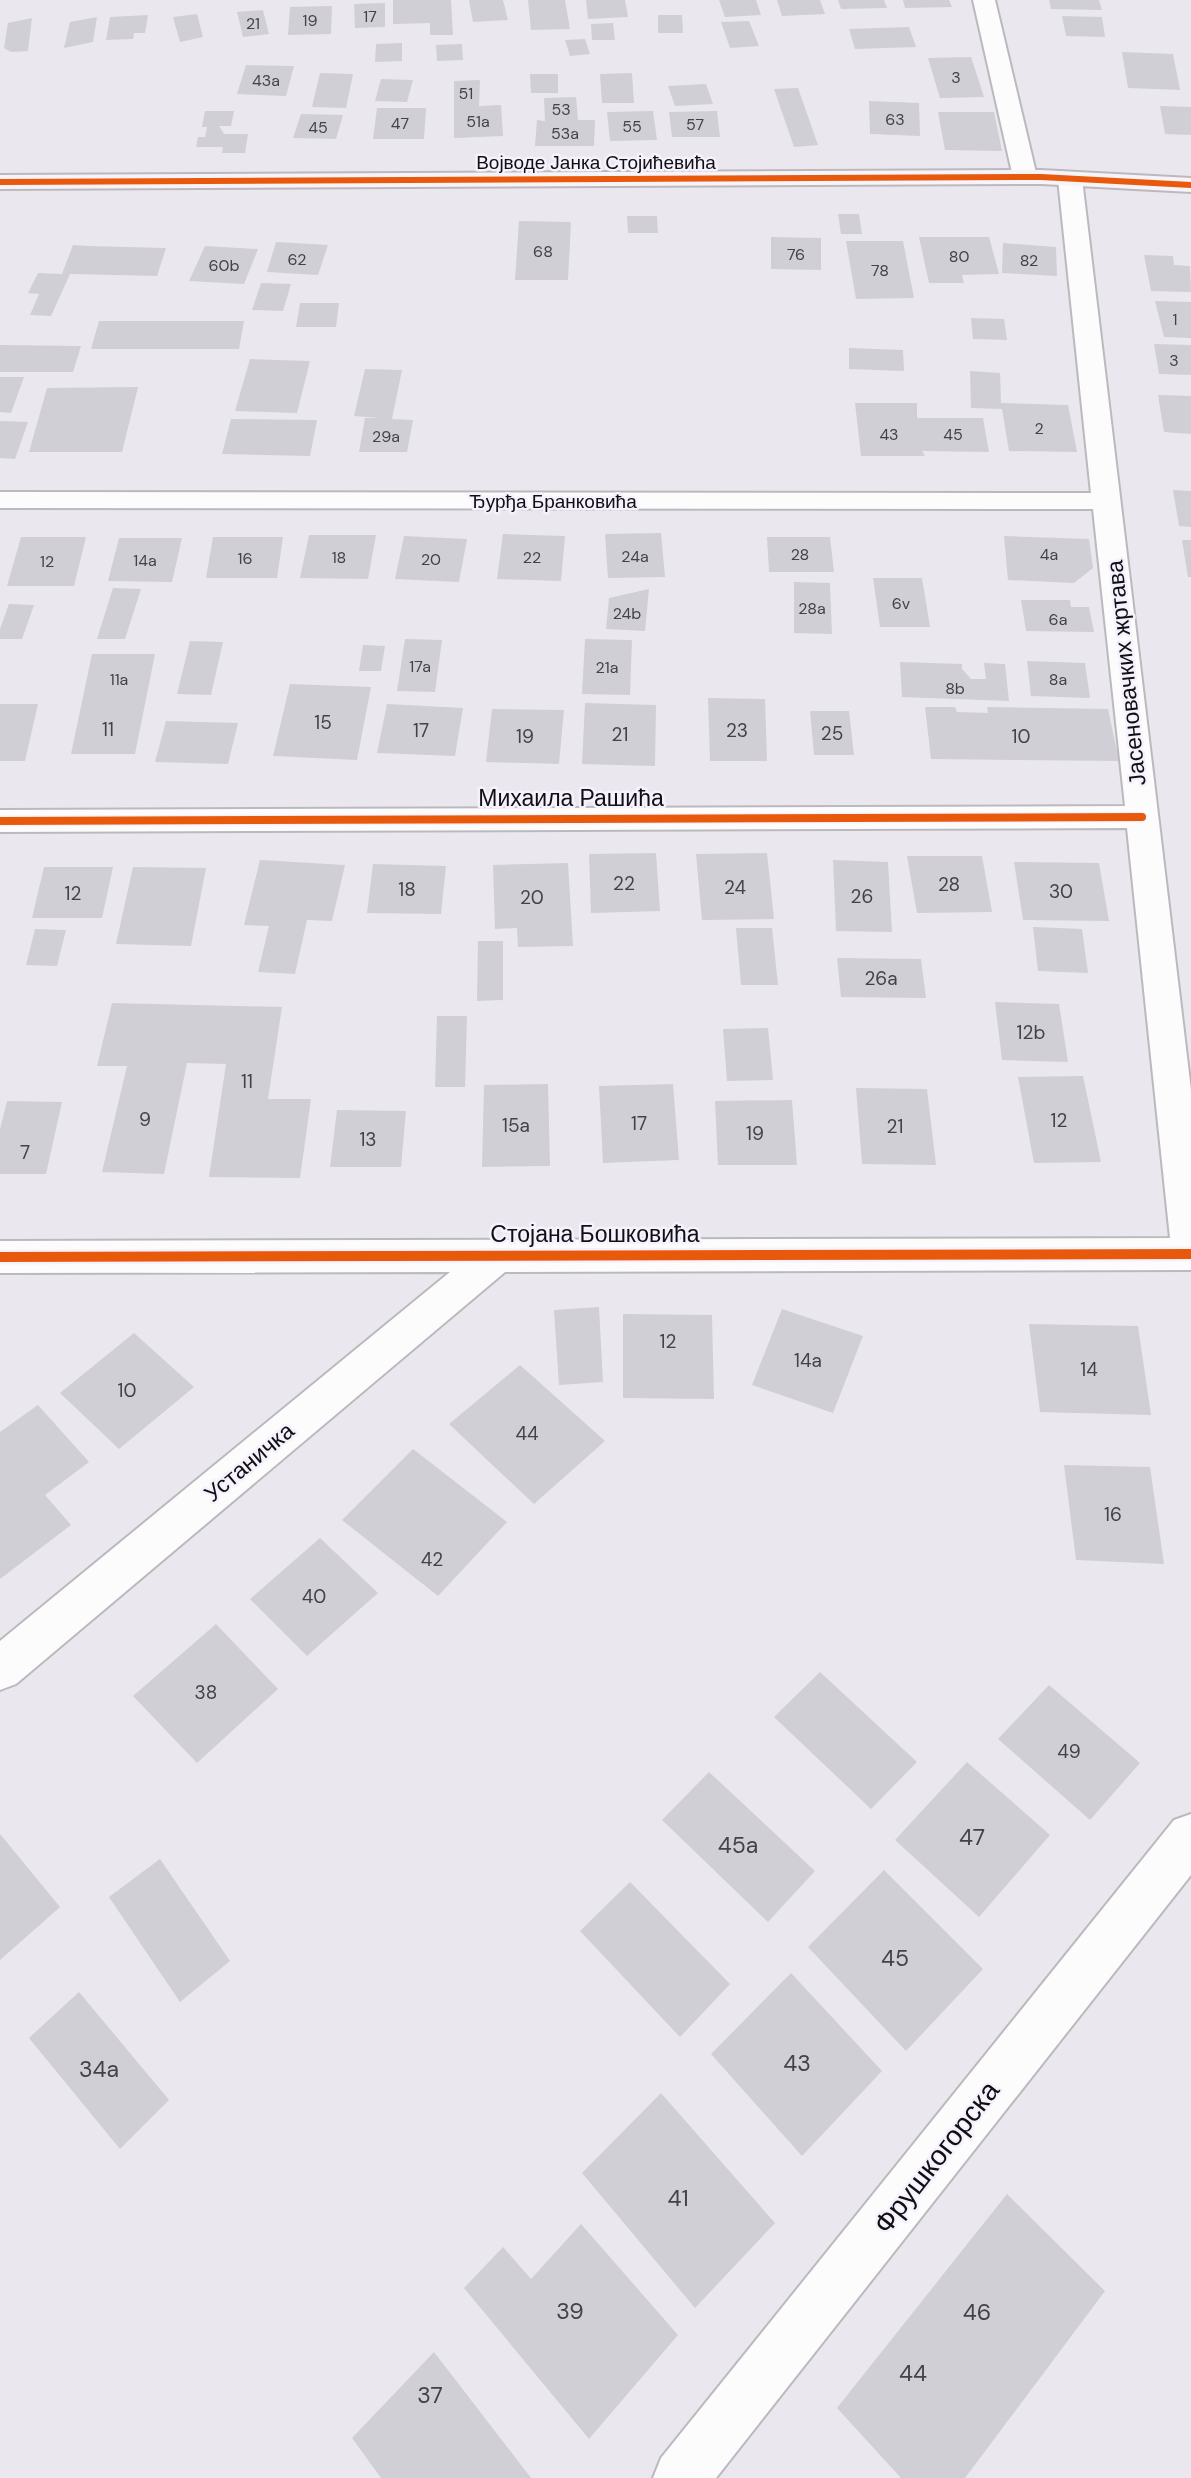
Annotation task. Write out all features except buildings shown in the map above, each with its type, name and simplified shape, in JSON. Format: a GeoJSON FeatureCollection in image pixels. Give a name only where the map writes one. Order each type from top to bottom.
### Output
{"type":"FeatureCollection","features":[{"type":"Feature","properties":{"kind":"street"},"geometry":{"type":"LineString","coordinates":[[984,0],[1025,177]]}},
{"type":"Feature","properties":{"kind":"street","name":"Војводе Јанка Стојићевића"},"geometry":{"type":"LineString","coordinates":[[0,182],[1025,177],[1191,185]]}},
{"type":"Feature","properties":{"kind":"street","name":"Јасеновачких жртава"},"geometry":{"type":"LineString","coordinates":[[1070,179],[1191,1252]]}},
{"type":"Feature","properties":{"kind":"street","name":"Ђурђа Бранковића"},"geometry":{"type":"LineString","coordinates":[[0,500],[1107,501]]}},
{"type":"Feature","properties":{"kind":"street","name":"Михаила Рашића"},"geometry":{"type":"LineString","coordinates":[[0,821],[1142,817]]}},
{"type":"Feature","properties":{"kind":"street","name":"Стојана Бошковића"},"geometry":{"type":"LineString","coordinates":[[0,1257],[1191,1252]]}},
{"type":"Feature","properties":{"kind":"street","name":"Устаничка"},"geometry":{"type":"LineString","coordinates":[[0,1669],[498,1255]]}},
{"type":"Feature","properties":{"kind":"street","name":"Фрушкогорска"},"geometry":{"type":"LineString","coordinates":[[681,2478],[1191,1837]]}},
{"type":"Feature","properties":{"kind":"cycle path"},"geometry":{"type":"LineString","coordinates":[[0,182],[1041,177],[1191,185]]}},
{"type":"Feature","properties":{"kind":"cycle path"},"geometry":{"type":"LineString","coordinates":[[0,821],[1142,817]]}},
{"type":"Feature","properties":{"kind":"cycle path"},"geometry":{"type":"LineString","coordinates":[[0,1257],[1191,1254]]}}]}
